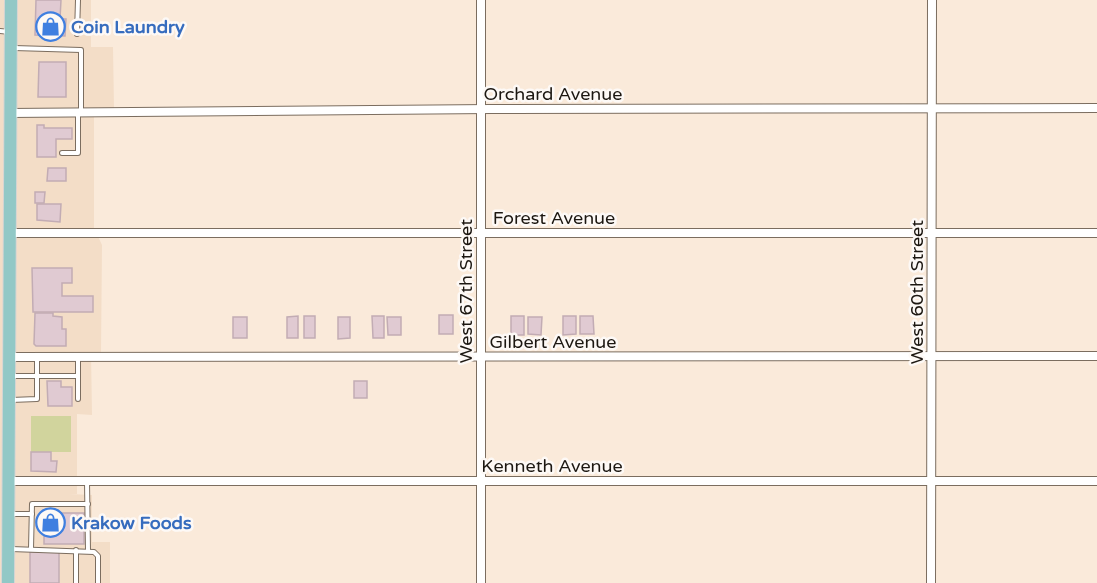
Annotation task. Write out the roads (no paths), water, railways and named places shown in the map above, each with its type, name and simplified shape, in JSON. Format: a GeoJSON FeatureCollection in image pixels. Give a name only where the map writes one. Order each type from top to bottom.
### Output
{"type":"FeatureCollection","features":[{"type":"Feature","properties":{"kind":"main road"},"geometry":{"type":"LineString","coordinates":[[7,2],[5,32],[10,48],[9,113],[5,135],[5,210],[10,233],[5,286],[9,400],[4,432],[8,481],[5,520],[8,583]]}},
{"type":"Feature","properties":{"kind":"street","name":"West 67th Street"},"geometry":{"type":"LineString","coordinates":[[481,0],[481,583]]}},
{"type":"Feature","properties":{"kind":"street","name":"West 60th Street"},"geometry":{"type":"LineString","coordinates":[[931,583],[932,0]]}},
{"type":"Feature","properties":{"kind":"street","name":"Orchard Avenue"},"geometry":{"type":"LineString","coordinates":[[9,113],[481,109],[1097,108]]}},
{"type":"Feature","properties":{"kind":"street","name":"Forest Avenue"},"geometry":{"type":"LineString","coordinates":[[10,233],[1097,233]]}},
{"type":"Feature","properties":{"kind":"street","name":"Gilbert Avenue"},"geometry":{"type":"LineString","coordinates":[[9,357],[1097,356]]}},
{"type":"Feature","properties":{"kind":"street","name":"Kenneth Avenue"},"geometry":{"type":"LineString","coordinates":[[8,481],[1097,481]]}},
{"type":"Feature","properties":{"kind":"lane"},"geometry":{"type":"LineString","coordinates":[[77,34],[78,0]]}},
{"type":"Feature","properties":{"kind":"lane"},"geometry":{"type":"LineString","coordinates":[[10,48],[81,50],[78,153],[62,153]]}},
{"type":"Feature","properties":{"kind":"lane"},"geometry":{"type":"LineString","coordinates":[[9,400],[37,399],[37,357]]}},
{"type":"Feature","properties":{"kind":"lane"},"geometry":{"type":"LineString","coordinates":[[78,357],[78,399]]}},
{"type":"Feature","properties":{"kind":"lane"},"geometry":{"type":"LineString","coordinates":[[9,376],[78,376]]}},
{"type":"Feature","properties":{"kind":"lane"},"geometry":{"type":"LineString","coordinates":[[87,481],[88,550]]}},
{"type":"Feature","properties":{"kind":"lane"},"geometry":{"type":"LineString","coordinates":[[32,549],[32,504],[87,504]]}},
{"type":"Feature","properties":{"kind":"lane"},"geometry":{"type":"LineString","coordinates":[[5,520],[32,514]]}},
{"type":"Feature","properties":{"kind":"lane"},"geometry":{"type":"LineString","coordinates":[[8,549],[94,552],[98,556],[98,583]]}},
{"type":"Feature","properties":{"kind":"lane"},"geometry":{"type":"LineString","coordinates":[[76,550],[76,583]]}},
{"type":"Feature","properties":{"kind":"place","name":"Coin Laundry"},"geometry":{"type":"Point","coordinates":[50,27]}},
{"type":"Feature","properties":{"kind":"place","name":"Krakow Foods"},"geometry":{"type":"Point","coordinates":[50,523]}}]}
